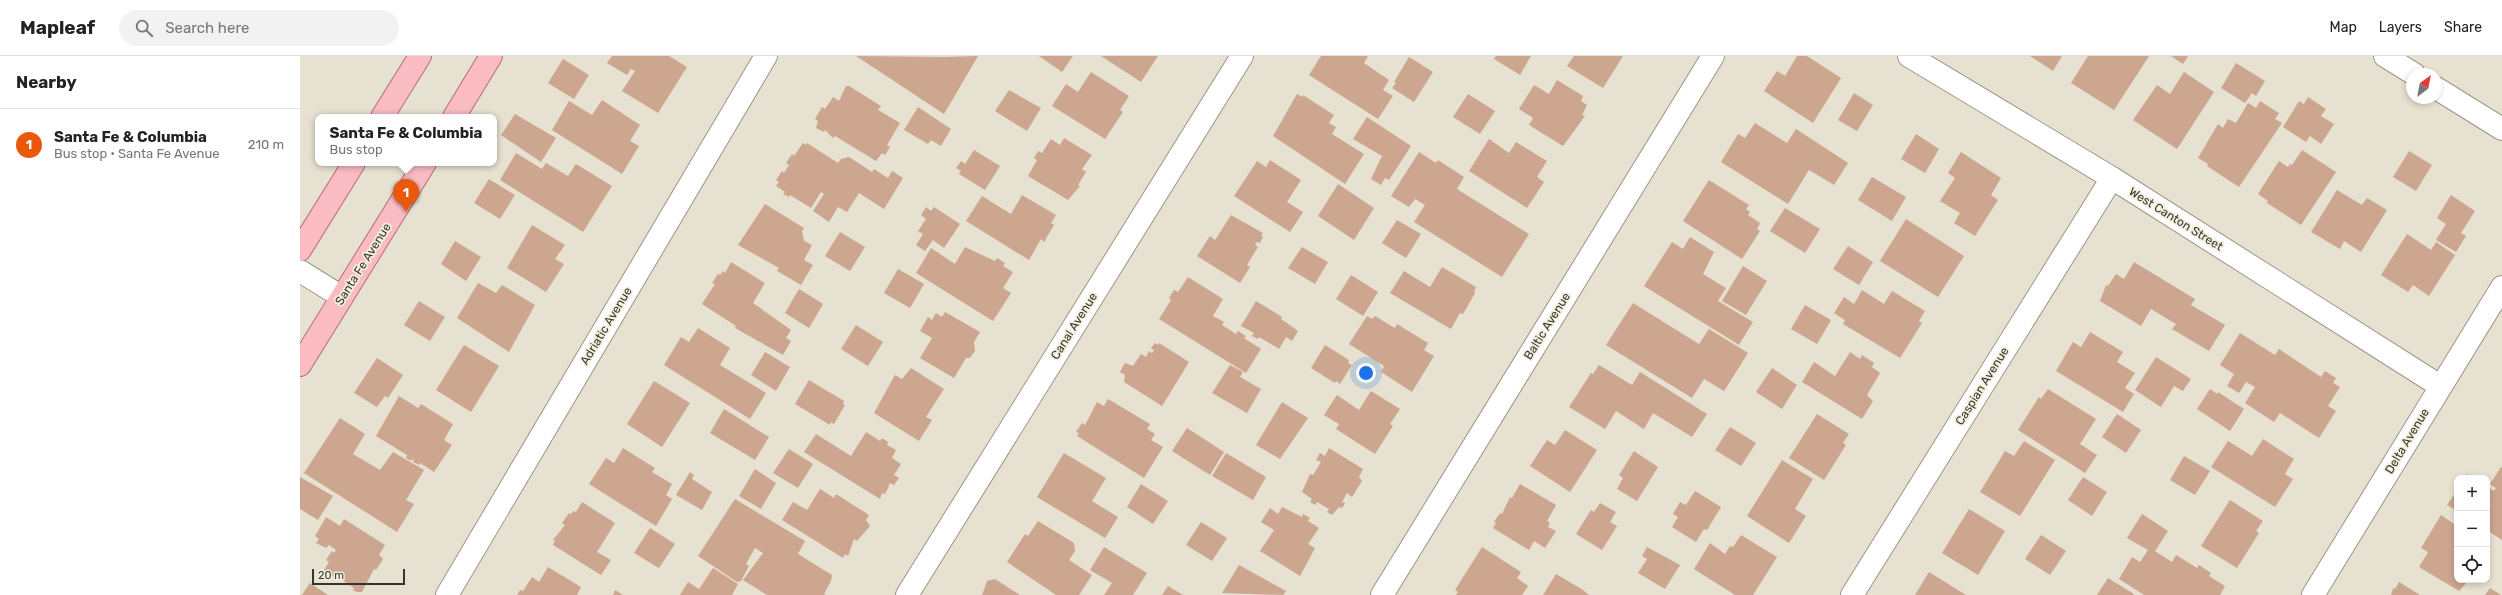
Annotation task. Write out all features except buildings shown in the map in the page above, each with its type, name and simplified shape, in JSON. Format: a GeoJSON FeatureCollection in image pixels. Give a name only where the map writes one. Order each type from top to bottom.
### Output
{"type":"FeatureCollection","features":[{"type":"Feature","properties":{"kind":"main road"},"geometry":{"type":"LineString","coordinates":[[384,114],[420,56]]}},
{"type":"Feature","properties":{"kind":"main road"},"geometry":{"type":"LineString","coordinates":[[456,114],[491,56]]}},
{"type":"Feature","properties":{"kind":"main road"},"geometry":{"type":"LineString","coordinates":[[300,250],[352,166]]}},
{"type":"Feature","properties":{"kind":"main road","name":"Santa Fe Avenue"},"geometry":{"type":"LineString","coordinates":[[300,364],[423,166]]}},
{"type":"Feature","properties":{"kind":"street","name":"Adriatic Avenue"},"geometry":{"type":"LineString","coordinates":[[447,595],[766,56]]}},
{"type":"Feature","properties":{"kind":"street","name":"Canal Avenue"},"geometry":{"type":"LineString","coordinates":[[907,595],[1242,56]]}},
{"type":"Feature","properties":{"kind":"street","name":"Baltic Avenue"},"geometry":{"type":"LineString","coordinates":[[1382,595],[1713,56]]}},
{"type":"Feature","properties":{"kind":"street","name":"West Canton Street"},"geometry":{"type":"LineString","coordinates":[[1909,56],[2112,178],[2440,386]]}},
{"type":"Feature","properties":{"kind":"street"},"geometry":{"type":"LineString","coordinates":[[2385,56],[2406,69]]}},
{"type":"Feature","properties":{"kind":"street"},"geometry":{"type":"LineString","coordinates":[[2442,92],[2502,128]]}},
{"type":"Feature","properties":{"kind":"street","name":"Caspian Avenue"},"geometry":{"type":"LineString","coordinates":[[1852,595],[2112,178]]}},
{"type":"Feature","properties":{"kind":"street"},"geometry":{"type":"LineString","coordinates":[[300,271],[342,297]]}},
{"type":"Feature","properties":{"kind":"street","name":"Delta Avenue"},"geometry":{"type":"LineString","coordinates":[[2313,595],[2502,287]]}},
{"type":"Feature","properties":{"kind":"place","name":"Santa Fe & Columbia"},"geometry":{"type":"Point","coordinates":[406,212]}}]}
